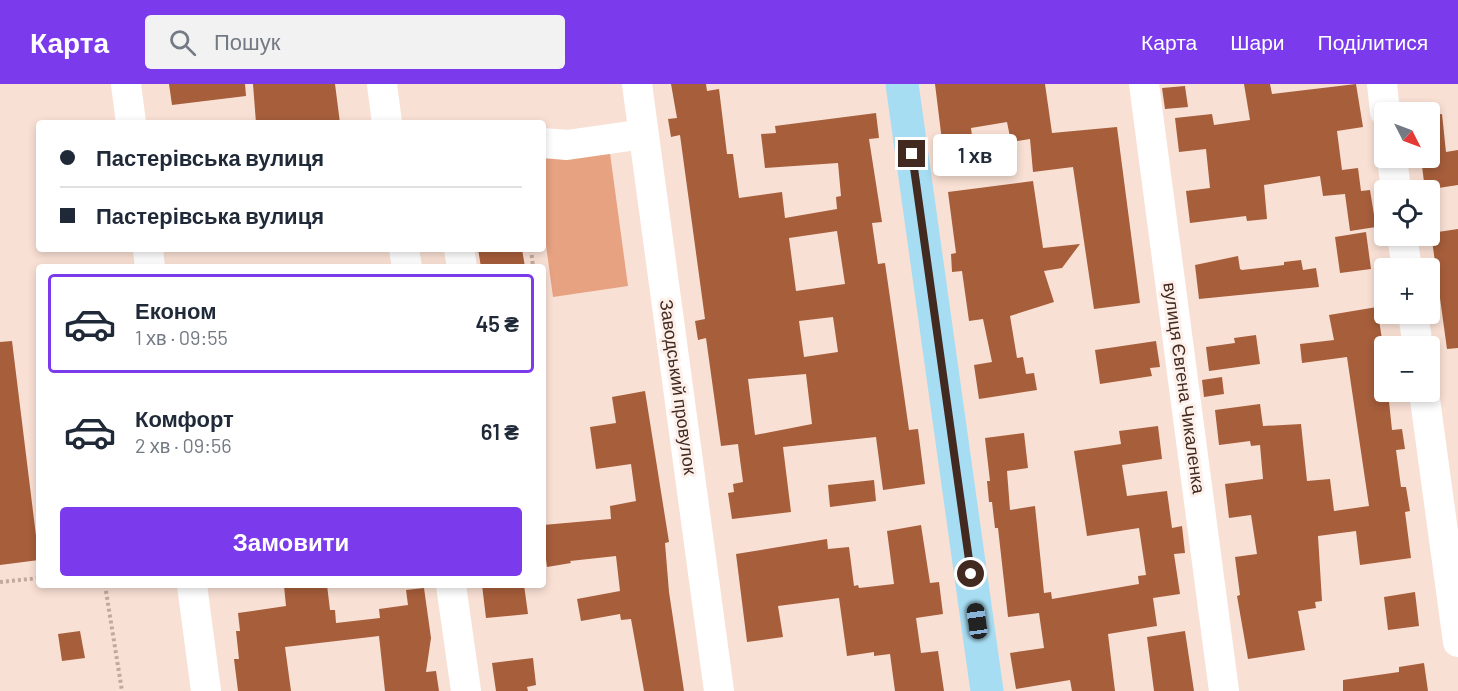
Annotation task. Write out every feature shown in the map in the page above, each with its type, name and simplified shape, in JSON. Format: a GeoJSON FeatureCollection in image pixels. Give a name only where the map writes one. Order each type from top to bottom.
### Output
{"type":"FeatureCollection","features":[{"type":"Feature","properties":{"kind":"main road"},"geometry":{"type":"LineString","coordinates":[[902,84],[987,691]]}},
{"type":"Feature","properties":{"kind":"street"},"geometry":{"type":"LineString","coordinates":[[126,84],[132,120]]}},
{"type":"Feature","properties":{"kind":"street"},"geometry":{"type":"LineString","coordinates":[[382,84],[387,120]]}},
{"type":"Feature","properties":{"kind":"street","name":"Заводський провулок"},"geometry":{"type":"LineString","coordinates":[[637,84],[719,691]]}},
{"type":"Feature","properties":{"kind":"street","name":"вулиця Євгена Чикаленка"},"geometry":{"type":"LineString","coordinates":[[1144,84],[1224,691]]}},
{"type":"Feature","properties":{"kind":"street"},"geometry":{"type":"LineString","coordinates":[[1382,84],[1384,102]]}},
{"type":"Feature","properties":{"kind":"street"},"geometry":{"type":"LineString","coordinates":[[546,143],[567,145],[644,135]]}},
{"type":"Feature","properties":{"kind":"street"},"geometry":{"type":"LineString","coordinates":[[1425,402],[1458,642]]}},
{"type":"Feature","properties":{"kind":"street"},"geometry":{"type":"LineString","coordinates":[[192,588],[206,691]]}},
{"type":"Feature","properties":{"kind":"street"},"geometry":{"type":"LineString","coordinates":[[451,588],[466,691]]}},
{"type":"Feature","properties":{"kind":"path"},"geometry":{"type":"LineString","coordinates":[[0,582],[36,578]]}},
{"type":"Feature","properties":{"kind":"path"},"geometry":{"type":"LineString","coordinates":[[105,588],[122,691]]}},
{"type":"Feature","properties":{"kind":"shaded area"},"geometry":{"type":"Polygon","coordinates":[[[609,146],[628,286],[553,297],[546,245],[546,156],[609,146]]]}},
{"type":"Feature","properties":{"kind":"building"},"geometry":{"type":"Polygon","coordinates":[[[169,84],[245,84],[246,96],[172,105],[169,84]]]}},
{"type":"Feature","properties":{"kind":"building"},"geometry":{"type":"Polygon","coordinates":[[[253,84],[335,84],[340,120],[256,120],[253,84]]]}},
{"type":"Feature","properties":{"kind":"building"},"geometry":{"type":"Polygon","coordinates":[[[671,84],[706,84],[707,91],[719,89],[727,154],[733,154],[739,198],[782,192],[785,218],[837,209],[836,197],[841,196],[838,163],[765,168],[761,134],[776,133],[775,126],[876,113],[879,138],[869,139],[882,222],[872,223],[878,264],[885,263],[909,430],[918,429],[925,484],[883,490],[876,437],[783,447],[791,512],[732,519],[728,493],[734,492],[733,484],[743,482],[738,444],[721,446],[706,338],[698,340],[695,321],[705,319],[680,135],[671,137],[668,119],[677,118],[671,84]],[[837,231],[789,238],[796,291],[845,284],[837,231]],[[833,317],[799,321],[804,357],[838,352],[833,317]],[[806,374],[748,379],[755,435],[812,424],[806,374]]]}},
{"type":"Feature","properties":{"kind":"building"},"geometry":{"type":"Polygon","coordinates":[[[935,84],[1045,84],[1052,133],[1117,127],[1140,303],[1094,309],[1073,167],[1033,172],[1030,139],[1011,142],[1007,122],[971,128],[973,144],[943,149],[935,84]]]}},
{"type":"Feature","properties":{"kind":"building"},"geometry":{"type":"Polygon","coordinates":[[[1244,84],[1270,84],[1272,94],[1356,84],[1363,127],[1337,131],[1342,170],[1358,168],[1361,191],[1370,190],[1374,227],[1350,231],[1345,194],[1323,196],[1320,176],[1264,185],[1267,219],[1247,221],[1246,216],[1190,223],[1186,191],[1210,188],[1206,149],[1179,152],[1175,118],[1212,114],[1214,125],[1250,120],[1244,84]]]}},
{"type":"Feature","properties":{"kind":"building"},"geometry":{"type":"Polygon","coordinates":[[[1185,86],[1188,107],[1165,109],[1162,88],[1185,86]]]}},
{"type":"Feature","properties":{"kind":"building"},"geometry":{"type":"Polygon","coordinates":[[[1440,114],[1442,114],[1446,152],[1458,150],[1458,185],[1440,188],[1440,180],[1424,180],[1422,168],[1440,168],[1440,114]]]}},
{"type":"Feature","properties":{"kind":"building"},"geometry":{"type":"Polygon","coordinates":[[[1033,181],[1043,248],[1080,244],[1062,268],[1044,271],[1054,302],[1010,316],[1017,358],[1023,357],[1026,374],[1034,373],[1037,390],[979,399],[974,365],[992,362],[983,319],[969,321],[962,271],[952,272],[951,254],[956,253],[948,192],[1033,181]]]}},
{"type":"Feature","properties":{"kind":"building"},"geometry":{"type":"Polygon","coordinates":[[[1458,229],[1458,348],[1447,349],[1440,298],[1440,258],[1434,258],[1433,246],[1440,246],[1440,232],[1458,229]]]}},
{"type":"Feature","properties":{"kind":"building"},"geometry":{"type":"Polygon","coordinates":[[[1366,232],[1371,269],[1340,273],[1335,237],[1366,232]]]}},
{"type":"Feature","properties":{"kind":"building"},"geometry":{"type":"Polygon","coordinates":[[[478,252],[522,252],[524,264],[480,264],[478,252]]]}},
{"type":"Feature","properties":{"kind":"building"},"geometry":{"type":"Polygon","coordinates":[[[1238,256],[1242,270],[1284,265],[1284,262],[1301,260],[1303,270],[1316,268],[1319,287],[1199,299],[1195,265],[1238,256]]]}},
{"type":"Feature","properties":{"kind":"building"},"geometry":{"type":"Polygon","coordinates":[[[1374,308],[1374,324],[1380,324],[1382,336],[1374,336],[1374,402],[1389,402],[1392,430],[1402,429],[1405,449],[1396,450],[1401,487],[1406,487],[1410,511],[1405,512],[1411,558],[1360,565],[1356,531],[1318,536],[1322,601],[1315,602],[1316,608],[1298,611],[1305,650],[1248,659],[1237,596],[1240,595],[1235,557],[1257,554],[1251,515],[1229,518],[1225,484],[1263,479],[1260,445],[1251,446],[1250,441],[1219,445],[1215,410],[1260,404],[1263,426],[1301,424],[1307,481],[1330,479],[1334,511],[1369,506],[1347,357],[1302,363],[1300,344],[1334,340],[1329,315],[1374,308]]]}},
{"type":"Feature","properties":{"kind":"building"},"geometry":{"type":"Polygon","coordinates":[[[1256,335],[1260,364],[1209,371],[1206,347],[1235,343],[1234,338],[1256,335]]]}},
{"type":"Feature","properties":{"kind":"building"},"geometry":{"type":"Polygon","coordinates":[[[12,341],[36,536],[36,560],[0,565],[0,342],[12,341]]]}},
{"type":"Feature","properties":{"kind":"building"},"geometry":{"type":"Polygon","coordinates":[[[1156,341],[1160,367],[1150,368],[1152,376],[1100,384],[1095,350],[1156,341]]]}},
{"type":"Feature","properties":{"kind":"building"},"geometry":{"type":"Polygon","coordinates":[[[1222,377],[1224,394],[1204,397],[1202,380],[1222,377]]]}},
{"type":"Feature","properties":{"kind":"building"},"geometry":{"type":"Polygon","coordinates":[[[645,391],[669,542],[665,543],[669,592],[684,691],[644,691],[631,619],[621,620],[620,614],[581,621],[577,599],[620,591],[616,556],[570,561],[571,563],[547,567],[546,525],[611,519],[610,506],[636,501],[631,464],[596,469],[590,427],[616,423],[612,397],[645,391]]]}},
{"type":"Feature","properties":{"kind":"building"},"geometry":{"type":"Polygon","coordinates":[[[1158,426],[1162,459],[1122,465],[1127,496],[1167,491],[1172,528],[1182,526],[1185,553],[1174,554],[1180,594],[1153,598],[1157,626],[1108,634],[1115,691],[1072,691],[1070,680],[1016,689],[1010,653],[1044,648],[1039,613],[1008,617],[998,528],[995,528],[992,502],[989,502],[987,481],[990,481],[985,438],[1024,433],[1028,468],[1007,471],[1010,510],[1035,506],[1044,593],[1051,592],[1052,599],[1139,584],[1138,576],[1146,575],[1139,528],[1087,536],[1074,451],[1121,444],[1119,431],[1158,426]]]}},
{"type":"Feature","properties":{"kind":"building"},"geometry":{"type":"Polygon","coordinates":[[[874,480],[876,501],[830,507],[828,485],[874,480]]]}},
{"type":"Feature","properties":{"kind":"building"},"geometry":{"type":"Polygon","coordinates":[[[921,525],[930,583],[939,582],[943,614],[916,618],[921,653],[938,651],[944,691],[895,691],[890,654],[874,656],[874,652],[847,656],[839,598],[778,606],[783,637],[747,642],[736,554],[827,539],[828,549],[849,547],[854,586],[858,585],[859,588],[894,584],[887,531],[921,525]]]}},
{"type":"Feature","properties":{"kind":"building"},"geometry":{"type":"Polygon","coordinates":[[[284,588],[327,588],[330,610],[335,610],[336,623],[380,618],[379,609],[408,605],[406,590],[424,588],[431,638],[426,672],[436,671],[439,691],[385,691],[379,636],[285,647],[291,691],[238,691],[234,659],[239,659],[236,631],[240,631],[238,613],[286,606],[284,588]]]}},
{"type":"Feature","properties":{"kind":"building"},"geometry":{"type":"Polygon","coordinates":[[[482,588],[524,588],[528,614],[486,618],[482,588]]]}},
{"type":"Feature","properties":{"kind":"building"},"geometry":{"type":"Polygon","coordinates":[[[1415,592],[1419,626],[1388,630],[1384,597],[1415,592]]]}},
{"type":"Feature","properties":{"kind":"building"},"geometry":{"type":"Polygon","coordinates":[[[80,631],[85,658],[62,661],[58,634],[80,631]]]}},
{"type":"Feature","properties":{"kind":"building"},"geometry":{"type":"Polygon","coordinates":[[[1185,631],[1194,691],[1154,691],[1147,637],[1185,631]]]}},
{"type":"Feature","properties":{"kind":"building"},"geometry":{"type":"Polygon","coordinates":[[[533,658],[536,685],[527,687],[528,691],[496,691],[492,663],[533,658]]]}},
{"type":"Feature","properties":{"kind":"building"},"geometry":{"type":"Polygon","coordinates":[[[1424,663],[1428,691],[1343,691],[1343,680],[1399,672],[1399,667],[1424,663]]]}},
{"type":"Feature","properties":{"kind":"route"},"geometry":{"type":"LineString","coordinates":[[912,154],[971,574]]}}]}
